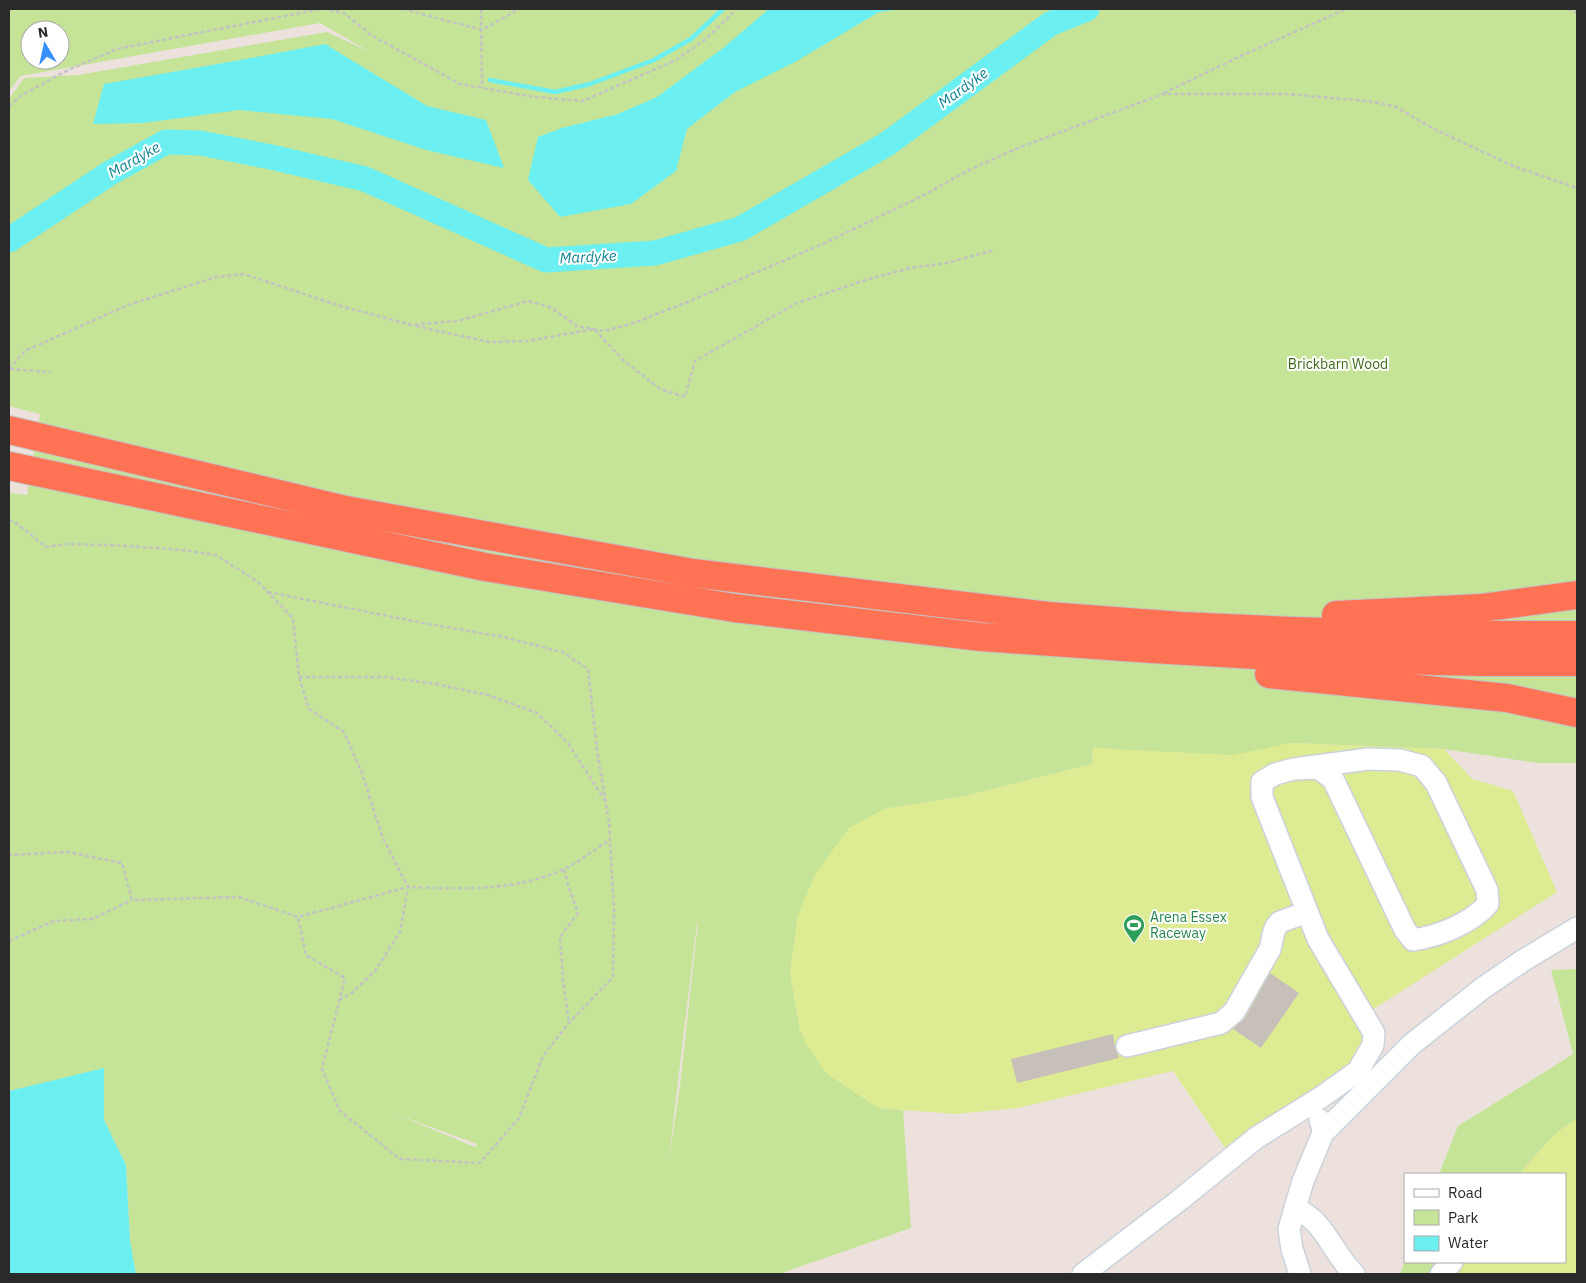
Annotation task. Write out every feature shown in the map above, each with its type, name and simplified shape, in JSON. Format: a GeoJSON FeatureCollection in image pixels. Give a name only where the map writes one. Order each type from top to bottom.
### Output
{"type":"FeatureCollection","features":[{"type":"Feature","properties":{"kind":"highway"},"geometry":{"type":"LineString","coordinates":[[21,432],[346,510],[693,573],[1067,618],[1276,630],[1442,635],[1577,636]]}},
{"type":"Feature","properties":{"kind":"highway"},"geometry":{"type":"LineString","coordinates":[[18,468],[485,567],[734,608],[981,637],[1306,658],[1577,662]]}},
{"type":"Feature","properties":{"kind":"highway"},"geometry":{"type":"LineString","coordinates":[[998,610],[1060,603],[1298,615],[1366,614],[1481,608],[1577,595]]}},
{"type":"Feature","properties":{"kind":"highway"},"geometry":{"type":"LineString","coordinates":[[981,637],[1057,653],[1508,698],[1577,712]]}},
{"type":"Feature","properties":{"kind":"lane"},"geometry":{"type":"LineString","coordinates":[[1083,1274],[1256,1138],[1310,1105],[1358,1071],[1373,1045],[1374,1033],[1318,939],[1262,797],[1262,782],[1276,774],[1294,769],[1368,759],[1400,760],[1422,766],[1436,783],[1487,890],[1488,904],[1479,914],[1452,928],[1431,938],[1413,940],[1405,930],[1333,779],[1318,768],[1294,769]]}},
{"type":"Feature","properties":{"kind":"lane"},"geometry":{"type":"LineString","coordinates":[[1127,1046],[1221,1024],[1234,1012],[1270,949],[1273,930],[1276,925],[1307,912]]}},
{"type":"Feature","properties":{"kind":"lane"},"geometry":{"type":"LineString","coordinates":[[1300,1274],[1288,1229],[1303,1181],[1323,1133],[1419,1039],[1483,988],[1524,960],[1577,928]]}},
{"type":"Feature","properties":{"kind":"lane"},"geometry":{"type":"LineString","coordinates":[[1310,1105],[1320,1122],[1323,1133]]}},
{"type":"Feature","properties":{"kind":"lane"},"geometry":{"type":"LineString","coordinates":[[1295,1207],[1316,1222],[1341,1260],[1354,1274]]}},
{"type":"Feature","properties":{"kind":"lane"},"geometry":{"type":"LineString","coordinates":[[1441,1274],[1451,1263]]}},
{"type":"Feature","properties":{"kind":"path"},"geometry":{"type":"LineString","coordinates":[[9,106],[22,95],[68,70],[117,49],[320,9],[344,13],[371,35],[460,84],[534,97],[583,101],[676,60],[706,39],[737,9]]}},
{"type":"Feature","properties":{"kind":"path"},"geometry":{"type":"LineString","coordinates":[[403,9],[482,30],[519,9]]}},
{"type":"Feature","properties":{"kind":"path"},"geometry":{"type":"LineString","coordinates":[[481,9],[482,88]]}},
{"type":"Feature","properties":{"kind":"path"},"geometry":{"type":"LineString","coordinates":[[412,326],[458,321],[528,302],[550,307],[577,326],[604,331],[634,323],[685,303],[876,219],[967,171],[1018,148],[1162,94],[1245,54],[1346,9]]}},
{"type":"Feature","properties":{"kind":"path"},"geometry":{"type":"LineString","coordinates":[[1568,9],[1577,13]]}},
{"type":"Feature","properties":{"kind":"path"},"geometry":{"type":"LineString","coordinates":[[1162,94],[1286,94],[1367,101],[1394,106],[1436,130],[1514,166],[1577,188]]}},
{"type":"Feature","properties":{"kind":"path"},"geometry":{"type":"LineString","coordinates":[[594,329],[623,360],[660,389],[685,397],[695,361],[797,303],[910,268],[947,263],[994,250]]}},
{"type":"Feature","properties":{"kind":"path"},"geometry":{"type":"LineString","coordinates":[[9,369],[25,351],[128,305],[216,277],[244,274],[337,305],[412,326],[489,342],[528,340],[594,329]]}},
{"type":"Feature","properties":{"kind":"path"},"geometry":{"type":"LineString","coordinates":[[9,369],[51,372]]}},
{"type":"Feature","properties":{"kind":"path"},"geometry":{"type":"LineString","coordinates":[[9,520],[15,522],[46,547],[67,544],[111,545],[182,550],[216,555],[258,582],[293,618],[299,677],[309,709],[344,732],[362,773],[382,836],[408,887],[400,932],[375,970],[352,993],[339,1000]]}},
{"type":"Feature","properties":{"kind":"path"},"geometry":{"type":"LineString","coordinates":[[268,592],[503,637],[562,652],[588,669],[597,750],[609,822],[614,911],[613,977],[569,1023],[543,1056],[519,1118],[480,1163],[400,1159],[340,1111],[322,1069],[345,978],[306,955],[298,917]]}},
{"type":"Feature","properties":{"kind":"path"},"geometry":{"type":"LineString","coordinates":[[299,677],[384,677],[430,683],[488,695],[537,713],[568,743],[605,800]]}},
{"type":"Feature","properties":{"kind":"path"},"geometry":{"type":"LineString","coordinates":[[9,941],[54,921],[92,920],[132,900],[240,897],[298,917],[408,887],[465,890],[527,883],[564,869],[610,840]]}},
{"type":"Feature","properties":{"kind":"path"},"geometry":{"type":"LineString","coordinates":[[9,855],[68,852],[122,863],[132,900]]}},
{"type":"Feature","properties":{"kind":"path"},"geometry":{"type":"LineString","coordinates":[[564,869],[578,913],[560,937],[569,1023]]}},
{"type":"Feature","properties":{"kind":"green space","name":"Brickbarn Wood"},"geometry":{"type":"Polygon","coordinates":[[[9,9],[1577,9],[1577,763],[1537,763],[1444,749],[1291,743],[1235,763],[1093,748],[1092,764],[965,796],[884,809],[798,915],[790,973],[800,1030],[878,1108],[903,1110],[911,1228],[779,1274],[136,1274],[130,1241],[126,1165],[104,1120],[104,1069],[9,1091],[9,493],[27,495],[40,414],[9,406],[9,99],[24,78],[78,75],[327,32],[370,52],[320,23],[70,67],[70,20],[20,20],[20,70],[55,70],[21,76],[9,91],[9,9]],[[697,922],[668,1165],[680,1086],[697,922]],[[393,1113],[475,1147],[477,1145],[477,1144],[393,1113]]]}},
{"type":"Feature","properties":{"kind":"green space","name":"Arena Essex Raceway"},"geometry":{"type":"Polygon","coordinates":[[[1291,743],[1444,749],[1472,779],[1513,791],[1557,892],[1369,1012],[1359,1022],[1362,1038],[1359,1056],[1336,1078],[1228,1152],[1173,1071],[1018,1108],[956,1114],[878,1108],[827,1074],[808,1047],[800,1030],[790,973],[798,915],[816,873],[849,828],[884,809],[965,796],[1092,764],[1093,748],[1233,755],[1291,743]]]}},
{"type":"Feature","properties":{"kind":"green space"},"geometry":{"type":"Polygon","coordinates":[[[1577,969],[1577,1118],[1554,1135],[1520,1173],[1439,1173],[1458,1126],[1573,1054],[1551,970],[1577,969]]]}},
{"type":"Feature","properties":{"kind":"green space"},"geometry":{"type":"Polygon","coordinates":[[[1577,1118],[1577,1274],[1430,1274],[1440,1263],[1566,1263],[1566,1173],[1520,1173],[1554,1135],[1577,1118]]]}},
{"type":"Feature","properties":{"kind":"green space"},"geometry":{"type":"Polygon","coordinates":[[[1404,1263],[1440,1263],[1430,1274],[1400,1274],[1404,1263]]]}},
{"type":"Feature","properties":{"kind":"water"},"geometry":{"type":"Polygon","coordinates":[[[769,9],[905,9],[879,12],[795,62],[735,92],[687,129],[676,171],[631,204],[560,217],[528,180],[538,137],[562,128],[618,114],[657,97],[723,48],[769,9]]]}},
{"type":"Feature","properties":{"kind":"water"},"geometry":{"type":"Polygon","coordinates":[[[325,44],[427,106],[486,120],[504,168],[426,150],[332,119],[239,110],[143,123],[93,124],[104,84],[325,44]]]}},
{"type":"Feature","properties":{"kind":"water"},"geometry":{"type":"Polygon","coordinates":[[[104,1068],[104,1120],[126,1165],[130,1241],[136,1274],[9,1274],[9,1091],[104,1068]]]}},
{"type":"Feature","properties":{"kind":"building"},"geometry":{"type":"Polygon","coordinates":[[[1270,973],[1299,993],[1261,1048],[1233,1029],[1245,1018],[1270,973]]]}},
{"type":"Feature","properties":{"kind":"building"},"geometry":{"type":"Polygon","coordinates":[[[1113,1034],[1119,1058],[1017,1083],[1011,1059],[1113,1034]]]}},
{"type":"Feature","properties":{"kind":"waterway"},"geometry":{"type":"LineString","coordinates":[[490,80],[555,92],[590,84],[654,60],[691,39],[723,9]]}},
{"type":"Feature","properties":{"kind":"waterway","name":"Mardyke"},"geometry":{"type":"LineString","coordinates":[[9,240],[110,173],[166,142],[200,143],[365,179],[546,260],[655,253],[740,229],[887,144],[1050,24],[1087,9]]}},
{"type":"Feature","properties":{"kind":"place","name":"Arena Essex Raceway"},"geometry":{"type":"Point","coordinates":[1134,944]}}]}
